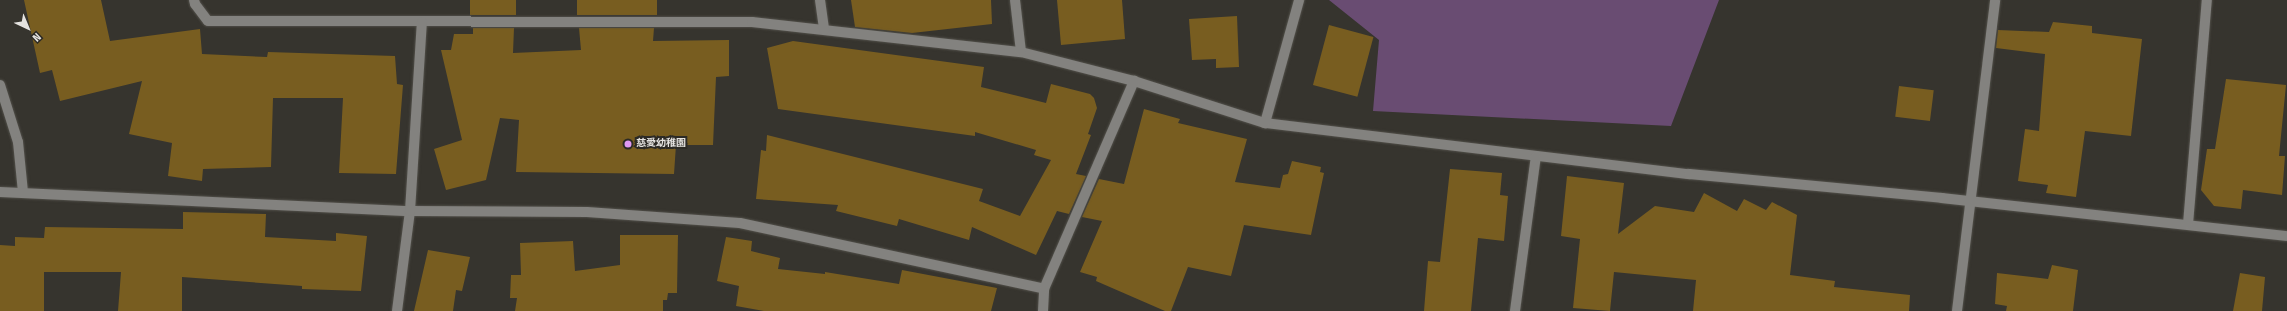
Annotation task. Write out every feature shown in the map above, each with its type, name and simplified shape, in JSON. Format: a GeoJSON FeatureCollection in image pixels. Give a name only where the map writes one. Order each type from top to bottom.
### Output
{"type":"FeatureCollection","features":[{"type":"Feature","properties":{"kind":"street"},"geometry":{"type":"LineString","coordinates":[[194,0],[194,4],[208,21],[752,22],[1021,52],[1134,81],[1265,123],[1689,174],[1970,201],[2287,236]]}},
{"type":"Feature","properties":{"kind":"street"},"geometry":{"type":"LineString","coordinates":[[820,0],[824,30]]}},
{"type":"Feature","properties":{"kind":"street"},"geometry":{"type":"LineString","coordinates":[[1015,0],[1021,52]]}},
{"type":"Feature","properties":{"kind":"street"},"geometry":{"type":"LineString","coordinates":[[1265,123],[1299,0]]}},
{"type":"Feature","properties":{"kind":"street"},"geometry":{"type":"LineString","coordinates":[[1957,311],[1995,0]]}},
{"type":"Feature","properties":{"kind":"street"},"geometry":{"type":"LineString","coordinates":[[2188,224],[2207,0]]}},
{"type":"Feature","properties":{"kind":"street"},"geometry":{"type":"LineString","coordinates":[[396,311],[410,211],[422,22]]}},
{"type":"Feature","properties":{"kind":"street"},"geometry":{"type":"LineString","coordinates":[[1043,311],[1044,289],[1134,81]]}},
{"type":"Feature","properties":{"kind":"street"},"geometry":{"type":"LineString","coordinates":[[0,85],[18,142],[23,192]]}},
{"type":"Feature","properties":{"kind":"street"},"geometry":{"type":"LineString","coordinates":[[1515,311],[1536,156]]}},
{"type":"Feature","properties":{"kind":"street"},"geometry":{"type":"LineString","coordinates":[[0,192],[410,211],[587,212],[740,223],[1044,289]]}},
{"type":"Feature","properties":{"kind":"shaded area"},"geometry":{"type":"Polygon","coordinates":[[[1329,0],[1719,0],[1671,126],[1373,111],[1379,40],[1329,0]]]}},
{"type":"Feature","properties":{"kind":"building"},"geometry":{"type":"Polygon","coordinates":[[[24,0],[101,0],[110,41],[200,29],[202,54],[267,57],[268,52],[395,56],[397,84],[403,85],[396,174],[339,173],[343,98],[273,98],[271,167],[203,169],[202,181],[168,176],[172,143],[129,134],[142,81],[60,101],[52,70],[40,73],[24,0]]]}},
{"type":"Feature","properties":{"kind":"building"},"geometry":{"type":"Polygon","coordinates":[[[470,0],[516,0],[516,15],[470,15],[470,0]]]}},
{"type":"Feature","properties":{"kind":"building"},"geometry":{"type":"Polygon","coordinates":[[[577,0],[657,0],[657,15],[577,15],[577,0]]]}},
{"type":"Feature","properties":{"kind":"building"},"geometry":{"type":"Polygon","coordinates":[[[851,0],[991,0],[992,24],[912,33],[855,27],[851,0]]]}},
{"type":"Feature","properties":{"kind":"building"},"geometry":{"type":"Polygon","coordinates":[[[1057,0],[1122,0],[1125,39],[1061,45],[1057,0]]]}},
{"type":"Feature","properties":{"kind":"building"},"geometry":{"type":"Polygon","coordinates":[[[1237,16],[1239,67],[1216,68],[1216,59],[1192,60],[1189,19],[1237,16]]]}},
{"type":"Feature","properties":{"kind":"building"},"geometry":{"type":"Polygon","coordinates":[[[2053,22],[2092,26],[2092,33],[2142,39],[2131,136],[2085,131],[2076,197],[2046,193],[2048,185],[2018,181],[2025,129],[2039,131],[2045,54],[1996,48],[1998,30],[2049,32],[2053,22]]]}},
{"type":"Feature","properties":{"kind":"building"},"geometry":{"type":"Polygon","coordinates":[[[1329,25],[1373,37],[1357,97],[1313,85],[1329,25]]]}},
{"type":"Feature","properties":{"kind":"building"},"geometry":{"type":"Polygon","coordinates":[[[473,28],[514,28],[513,53],[581,50],[579,28],[654,28],[653,41],[729,40],[729,76],[716,77],[713,145],[676,145],[674,174],[516,172],[519,120],[500,118],[486,180],[446,190],[434,149],[462,140],[441,50],[451,50],[454,34],[473,34],[473,28]]]}},
{"type":"Feature","properties":{"kind":"building"},"geometry":{"type":"Polygon","coordinates":[[[793,41],[984,67],[981,87],[1046,103],[1051,84],[1090,94],[1094,98],[1097,108],[1088,134],[1091,135],[1076,174],[1086,176],[1069,214],[1057,211],[1036,255],[972,227],[969,240],[899,219],[897,226],[836,211],[838,205],[756,199],[761,150],[766,151],[767,135],[983,189],[979,201],[1020,216],[1051,160],[1034,155],[1036,150],[975,132],[975,136],[778,109],[767,48],[793,41]]]}},
{"type":"Feature","properties":{"kind":"building"},"geometry":{"type":"Polygon","coordinates":[[[2226,79],[2286,85],[2279,156],[2285,156],[2282,195],[2243,190],[2241,209],[2214,206],[2201,190],[2207,149],[2215,149],[2226,79]]]}},
{"type":"Feature","properties":{"kind":"building"},"geometry":{"type":"Polygon","coordinates":[[[1899,86],[1934,90],[1930,121],[1895,117],[1899,86]]]}},
{"type":"Feature","properties":{"kind":"building"},"geometry":{"type":"Polygon","coordinates":[[[1144,109],[1180,119],[1178,123],[1247,139],[1235,182],[1280,188],[1283,175],[1288,174],[1292,161],[1321,167],[1320,172],[1324,173],[1311,235],[1244,225],[1231,276],[1188,267],[1171,311],[1165,311],[1096,281],[1097,277],[1080,272],[1102,221],[1082,217],[1099,179],[1124,184],[1144,109]]]}},
{"type":"Feature","properties":{"kind":"building"},"geometry":{"type":"Polygon","coordinates":[[[1450,169],[1502,173],[1500,195],[1508,196],[1504,241],[1478,238],[1471,311],[1424,311],[1428,261],[1440,262],[1450,169]]]}},
{"type":"Feature","properties":{"kind":"building"},"geometry":{"type":"Polygon","coordinates":[[[1567,176],[1624,183],[1618,234],[1655,206],[1694,212],[1704,193],[1737,211],[1744,199],[1766,210],[1772,202],[1797,215],[1790,275],[1835,281],[1834,287],[1910,295],[1909,311],[1693,311],[1696,280],[1614,272],[1610,311],[1573,308],[1580,239],[1561,236],[1567,176]]]}},
{"type":"Feature","properties":{"kind":"building"},"geometry":{"type":"Polygon","coordinates":[[[183,212],[266,214],[265,237],[336,241],[336,233],[367,236],[361,291],[302,289],[302,286],[182,277],[182,311],[118,311],[121,272],[44,272],[44,311],[0,311],[0,245],[15,246],[15,237],[44,238],[45,227],[183,229],[183,212]]]}},
{"type":"Feature","properties":{"kind":"building"},"geometry":{"type":"Polygon","coordinates":[[[620,235],[678,235],[677,293],[668,293],[667,300],[663,300],[663,311],[515,311],[517,298],[510,298],[511,275],[521,275],[520,243],[573,241],[575,271],[620,265],[620,235]]]}},
{"type":"Feature","properties":{"kind":"building"},"geometry":{"type":"Polygon","coordinates":[[[726,237],[752,241],[751,251],[780,258],[778,269],[825,274],[825,272],[899,284],[902,270],[997,288],[991,311],[764,311],[736,306],[739,286],[717,281],[726,237]]]}},
{"type":"Feature","properties":{"kind":"building"},"geometry":{"type":"Polygon","coordinates":[[[428,250],[470,257],[462,291],[456,290],[453,311],[414,311],[428,250]]]}},
{"type":"Feature","properties":{"kind":"building"},"geometry":{"type":"Polygon","coordinates":[[[2052,265],[2078,270],[2073,311],[2006,311],[2007,306],[1995,304],[1997,273],[2048,279],[2052,265]]]}},
{"type":"Feature","properties":{"kind":"building"},"geometry":{"type":"Polygon","coordinates":[[[2240,273],[2265,277],[2262,311],[2233,311],[2240,273]]]}},
{"type":"Feature","properties":{"kind":"place","name":"慈愛幼稚園"},"geometry":{"type":"Point","coordinates":[628,144]}}]}
